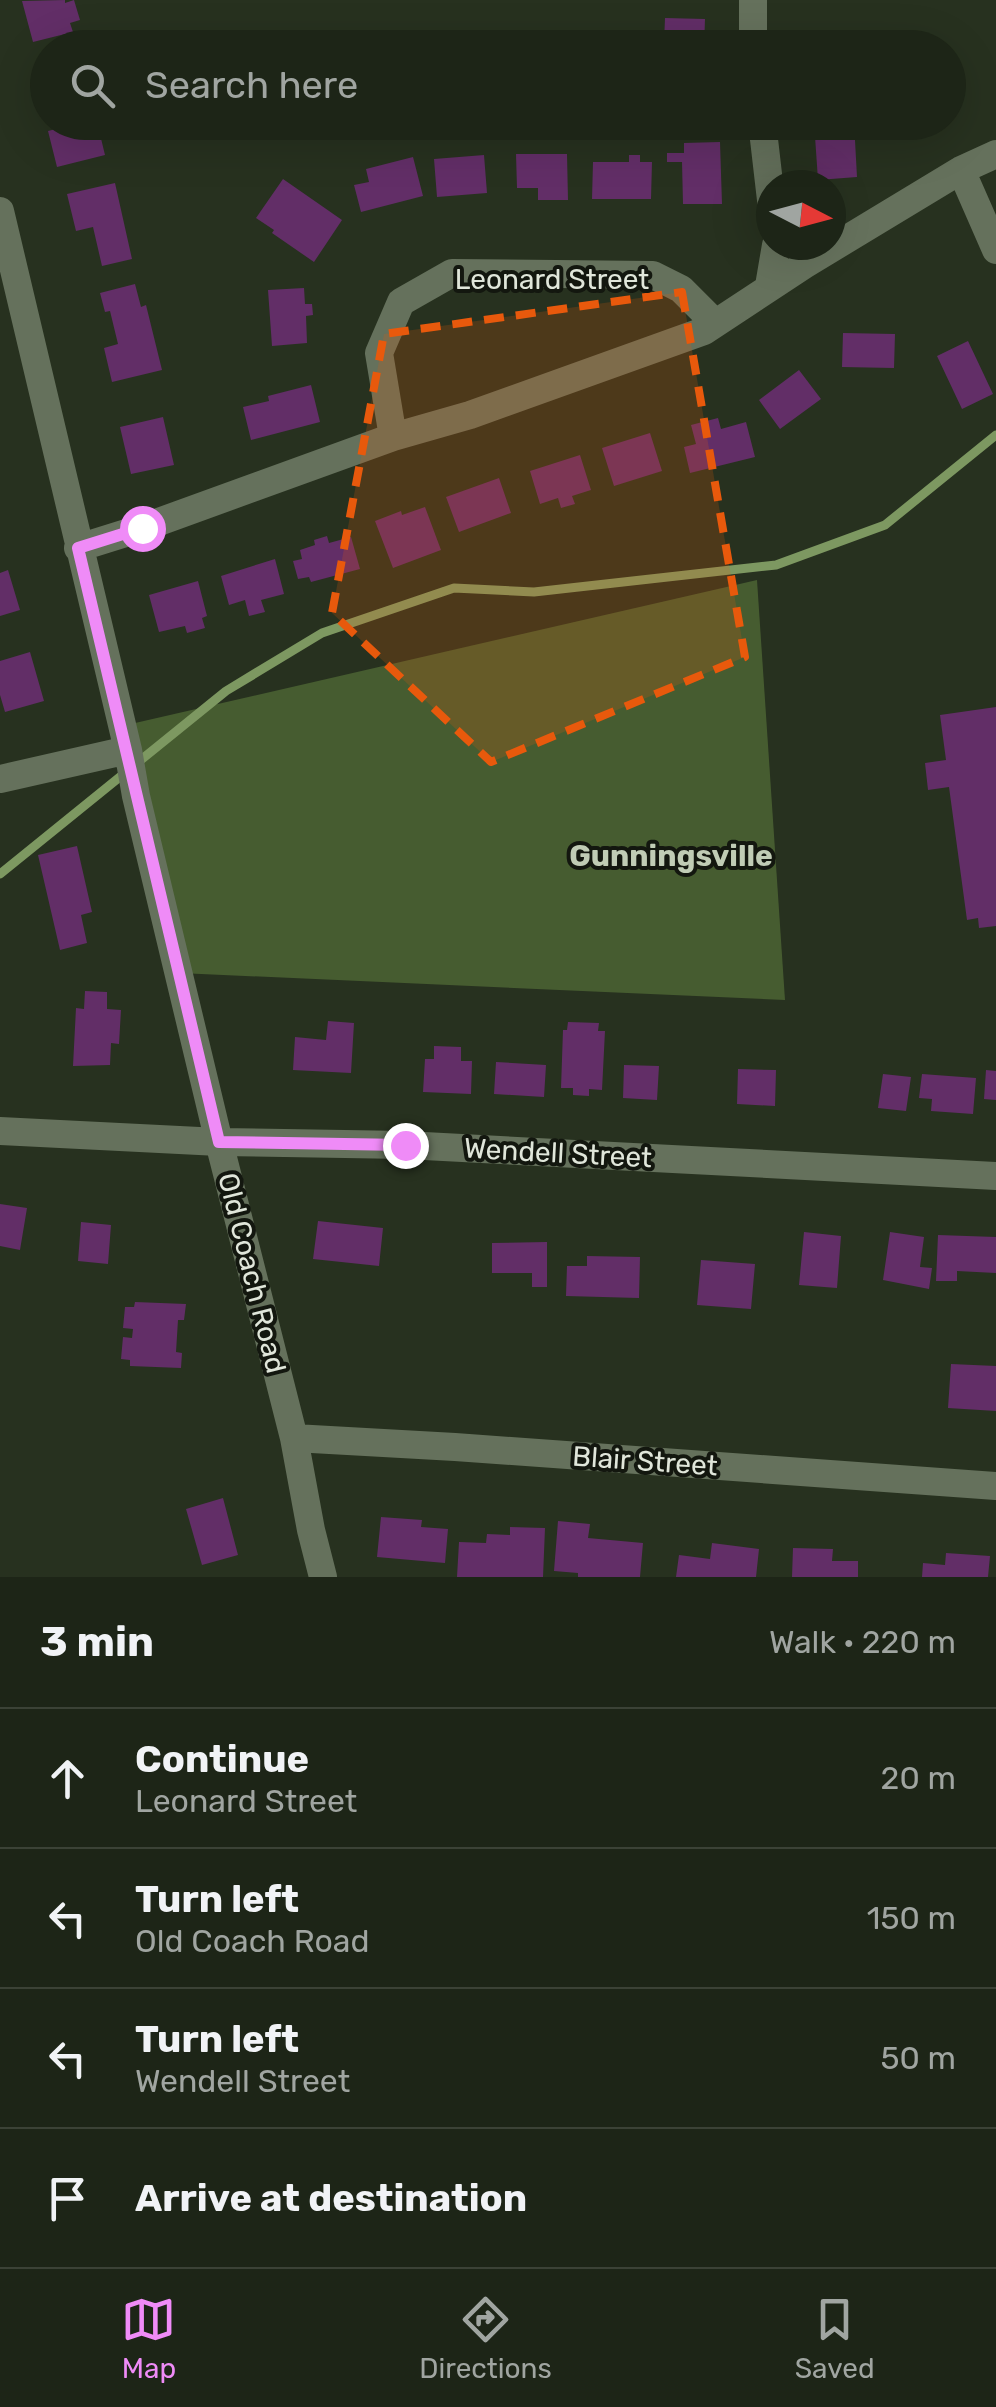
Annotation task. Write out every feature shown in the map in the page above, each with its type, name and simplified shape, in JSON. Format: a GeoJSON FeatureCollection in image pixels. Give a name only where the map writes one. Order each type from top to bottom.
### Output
{"type":"FeatureCollection","features":[{"type":"Feature","properties":{"kind":"street"},"geometry":{"type":"LineString","coordinates":[[753,0],[753,30]]}},
{"type":"Feature","properties":{"kind":"street"},"geometry":{"type":"LineString","coordinates":[[764,140],[768,170]]}},
{"type":"Feature","properties":{"kind":"street"},"geometry":{"type":"LineString","coordinates":[[78,548],[704,330],[961,170],[996,154]]}},
{"type":"Feature","properties":{"kind":"street"},"geometry":{"type":"LineString","coordinates":[[961,170],[996,250]]}},
{"type":"Feature","properties":{"kind":"street","name":"Old Coach Road"},"geometry":{"type":"LineString","coordinates":[[0,210],[136,796],[294,1438],[323,1577]]}},
{"type":"Feature","properties":{"kind":"street"},"geometry":{"type":"LineString","coordinates":[[770,286],[774,260]]}},
{"type":"Feature","properties":{"kind":"street","name":"Leonard Street"},"geometry":{"type":"LineString","coordinates":[[393,437],[380,354],[400,302],[452,273],[653,276],[681,290],[714,323]]}},
{"type":"Feature","properties":{"kind":"street"},"geometry":{"type":"LineString","coordinates":[[0,779],[128,750]]}},
{"type":"Feature","properties":{"kind":"street","name":"Wendell Street"},"geometry":{"type":"LineString","coordinates":[[0,1131],[219,1142],[405,1145],[996,1176]]}},
{"type":"Feature","properties":{"kind":"street","name":"Blair Street"},"geometry":{"type":"LineString","coordinates":[[294,1438],[996,1486]]}},
{"type":"Feature","properties":{"kind":"highlighted area"},"geometry":{"type":"Polygon","coordinates":[[[682,292],[745,657],[491,762],[332,613],[384,334],[682,292]]]}},
{"type":"Feature","properties":{"kind":"green space"},"geometry":{"type":"Polygon","coordinates":[[[757,580],[785,1000],[179,973],[122,726],[757,580]]]}},
{"type":"Feature","properties":{"kind":"building"},"geometry":{"type":"Polygon","coordinates":[[[74,0],[80,20],[70,23],[72,30],[30,31],[22,1],[74,0]]]}},
{"type":"Feature","properties":{"kind":"building"},"geometry":{"type":"Polygon","coordinates":[[[665,18],[705,19],[705,30],[665,30],[665,18]]]}},
{"type":"Feature","properties":{"kind":"building"},"geometry":{"type":"Polygon","coordinates":[[[50,140],[101,140],[105,155],[57,167],[50,140]]]}},
{"type":"Feature","properties":{"kind":"building"},"geometry":{"type":"Polygon","coordinates":[[[815,140],[855,140],[857,177],[846,178],[846,170],[817,170],[815,140]]]}},
{"type":"Feature","properties":{"kind":"building"},"geometry":{"type":"Polygon","coordinates":[[[720,142],[722,204],[683,204],[682,162],[667,162],[667,153],[684,153],[684,143],[720,142]]]}},
{"type":"Feature","properties":{"kind":"building"},"geometry":{"type":"Polygon","coordinates":[[[516,154],[567,154],[568,200],[538,200],[538,188],[517,188],[516,154]]]}},
{"type":"Feature","properties":{"kind":"building"},"geometry":{"type":"Polygon","coordinates":[[[484,155],[487,193],[437,197],[434,159],[484,155]]]}},
{"type":"Feature","properties":{"kind":"building"},"geometry":{"type":"Polygon","coordinates":[[[629,155],[640,155],[640,162],[652,162],[651,199],[592,199],[593,162],[629,162],[629,155]]]}},
{"type":"Feature","properties":{"kind":"building"},"geometry":{"type":"Polygon","coordinates":[[[413,157],[423,196],[361,212],[354,185],[369,182],[366,169],[413,157]]]}},
{"type":"Feature","properties":{"kind":"building"},"geometry":{"type":"Polygon","coordinates":[[[283,179],[342,220],[314,262],[256,218],[283,179]]]}},
{"type":"Feature","properties":{"kind":"building"},"geometry":{"type":"Polygon","coordinates":[[[115,183],[132,259],[102,266],[93,227],[76,231],[67,194],[115,183]]]}},
{"type":"Feature","properties":{"kind":"building"},"geometry":{"type":"Polygon","coordinates":[[[135,284],[141,307],[146,305],[162,370],[112,382],[104,348],[118,344],[110,311],[105,312],[100,293],[135,284]]]}},
{"type":"Feature","properties":{"kind":"building"},"geometry":{"type":"Polygon","coordinates":[[[304,288],[305,304],[312,304],[313,315],[306,316],[307,343],[272,346],[268,290],[304,288]]]}},
{"type":"Feature","properties":{"kind":"building"},"geometry":{"type":"Polygon","coordinates":[[[843,333],[895,334],[894,368],[842,367],[843,333]]]}},
{"type":"Feature","properties":{"kind":"building"},"geometry":{"type":"Polygon","coordinates":[[[968,341],[993,394],[962,409],[937,356],[968,341]]]}},
{"type":"Feature","properties":{"kind":"building"},"geometry":{"type":"Polygon","coordinates":[[[799,370],[821,399],[780,429],[759,400],[799,370]]]}},
{"type":"Feature","properties":{"kind":"building"},"geometry":{"type":"Polygon","coordinates":[[[311,385],[320,422],[251,440],[243,407],[311,385]]]}},
{"type":"Feature","properties":{"kind":"building"},"geometry":{"type":"Polygon","coordinates":[[[163,417],[174,465],[131,474],[120,427],[163,417]]]}},
{"type":"Feature","properties":{"kind":"building"},"geometry":{"type":"Polygon","coordinates":[[[718,418],[721,429],[746,422],[755,457],[690,473],[684,447],[696,444],[691,425],[718,418]]]}},
{"type":"Feature","properties":{"kind":"building"},"geometry":{"type":"Polygon","coordinates":[[[650,433],[662,471],[614,486],[602,448],[650,433]]]}},
{"type":"Feature","properties":{"kind":"building"},"geometry":{"type":"Polygon","coordinates":[[[580,455],[591,490],[572,496],[575,504],[561,508],[558,498],[540,504],[530,471],[580,455]]]}},
{"type":"Feature","properties":{"kind":"building"},"geometry":{"type":"Polygon","coordinates":[[[499,478],[511,513],[459,532],[446,497],[499,478]]]}},
{"type":"Feature","properties":{"kind":"building"},"geometry":{"type":"Polygon","coordinates":[[[425,507],[441,550],[393,568],[375,521],[425,507]]]}},
{"type":"Feature","properties":{"kind":"building"},"geometry":{"type":"Polygon","coordinates":[[[327,536],[329,543],[351,537],[360,569],[311,582],[309,577],[298,579],[293,561],[302,559],[300,550],[327,536]]]}},
{"type":"Feature","properties":{"kind":"building"},"geometry":{"type":"Polygon","coordinates":[[[275,559],[284,594],[261,600],[265,612],[249,616],[245,600],[229,605],[221,576],[275,559]]]}},
{"type":"Feature","properties":{"kind":"building"},"geometry":{"type":"Polygon","coordinates":[[[8,570],[20,610],[0,616],[0,573],[8,570]]]}},
{"type":"Feature","properties":{"kind":"building"},"geometry":{"type":"Polygon","coordinates":[[[198,581],[207,616],[202,618],[205,628],[187,633],[185,626],[159,632],[149,595],[198,581]]]}},
{"type":"Feature","properties":{"kind":"building"},"geometry":{"type":"Polygon","coordinates":[[[30,652],[44,701],[5,712],[0,695],[0,661],[30,652]]]}},
{"type":"Feature","properties":{"kind":"building"},"geometry":{"type":"Polygon","coordinates":[[[996,707],[996,926],[979,928],[978,918],[967,920],[949,787],[928,790],[925,763],[946,760],[940,715],[996,707]]]}},
{"type":"Feature","properties":{"kind":"building"},"geometry":{"type":"Polygon","coordinates":[[[77,846],[92,912],[81,915],[87,943],[60,950],[38,855],[77,846]]]}},
{"type":"Feature","properties":{"kind":"building"},"geometry":{"type":"Polygon","coordinates":[[[85,991],[107,992],[107,1009],[121,1010],[119,1044],[111,1043],[110,1065],[73,1066],[76,1008],[84,1009],[85,991]]]}},
{"type":"Feature","properties":{"kind":"building"},"geometry":{"type":"Polygon","coordinates":[[[328,1021],[354,1023],[351,1073],[293,1070],[295,1037],[326,1040],[328,1021]]]}},
{"type":"Feature","properties":{"kind":"building"},"geometry":{"type":"Polygon","coordinates":[[[568,1022],[599,1023],[598,1031],[605,1031],[602,1090],[589,1089],[589,1096],[573,1095],[573,1088],[561,1088],[563,1030],[567,1030],[568,1022]]]}},
{"type":"Feature","properties":{"kind":"building"},"geometry":{"type":"Polygon","coordinates":[[[434,1046],[461,1047],[461,1061],[472,1061],[471,1094],[423,1092],[425,1059],[434,1059],[434,1046]]]}},
{"type":"Feature","properties":{"kind":"building"},"geometry":{"type":"Polygon","coordinates":[[[496,1062],[546,1065],[544,1097],[494,1094],[496,1062]]]}},
{"type":"Feature","properties":{"kind":"building"},"geometry":{"type":"Polygon","coordinates":[[[624,1065],[659,1066],[657,1100],[623,1098],[624,1065]]]}},
{"type":"Feature","properties":{"kind":"building"},"geometry":{"type":"Polygon","coordinates":[[[738,1069],[776,1070],[775,1106],[737,1104],[738,1069]]]}},
{"type":"Feature","properties":{"kind":"building"},"geometry":{"type":"Polygon","coordinates":[[[986,1070],[996,1071],[996,1100],[984,1099],[986,1070]]]}},
{"type":"Feature","properties":{"kind":"building"},"geometry":{"type":"Polygon","coordinates":[[[883,1074],[911,1077],[906,1111],[878,1108],[883,1074]]]}},
{"type":"Feature","properties":{"kind":"building"},"geometry":{"type":"Polygon","coordinates":[[[922,1074],[976,1078],[973,1114],[931,1111],[932,1099],[919,1098],[922,1074]]]}},
{"type":"Feature","properties":{"kind":"building"},"geometry":{"type":"Polygon","coordinates":[[[0,1204],[27,1208],[20,1250],[0,1246],[0,1204]]]}},
{"type":"Feature","properties":{"kind":"building"},"geometry":{"type":"Polygon","coordinates":[[[318,1221],[383,1228],[379,1266],[313,1259],[318,1221]]]}},
{"type":"Feature","properties":{"kind":"building"},"geometry":{"type":"Polygon","coordinates":[[[81,1222],[111,1225],[108,1264],[78,1261],[81,1222]]]}},
{"type":"Feature","properties":{"kind":"building"},"geometry":{"type":"Polygon","coordinates":[[[804,1232],[841,1236],[837,1288],[799,1285],[804,1232]]]}},
{"type":"Feature","properties":{"kind":"building"},"geometry":{"type":"Polygon","coordinates":[[[890,1232],[924,1237],[920,1267],[932,1268],[929,1289],[883,1280],[890,1232]]]}},
{"type":"Feature","properties":{"kind":"building"},"geometry":{"type":"Polygon","coordinates":[[[938,1235],[996,1237],[996,1273],[957,1271],[957,1281],[936,1281],[938,1235]]]}},
{"type":"Feature","properties":{"kind":"building"},"geometry":{"type":"Polygon","coordinates":[[[547,1242],[547,1287],[532,1287],[532,1273],[492,1273],[492,1243],[547,1242]]]}},
{"type":"Feature","properties":{"kind":"building"},"geometry":{"type":"Polygon","coordinates":[[[587,1256],[640,1257],[639,1298],[566,1296],[567,1266],[587,1266],[587,1256]]]}},
{"type":"Feature","properties":{"kind":"building"},"geometry":{"type":"Polygon","coordinates":[[[701,1260],[755,1264],[751,1309],[697,1305],[701,1260]]]}},
{"type":"Feature","properties":{"kind":"building"},"geometry":{"type":"Polygon","coordinates":[[[135,1302],[186,1304],[184,1320],[178,1320],[176,1352],[182,1353],[181,1368],[130,1366],[130,1360],[121,1359],[123,1337],[132,1338],[133,1329],[123,1328],[125,1307],[134,1307],[135,1302]]]}},
{"type":"Feature","properties":{"kind":"building"},"geometry":{"type":"Polygon","coordinates":[[[951,1364],[996,1366],[996,1411],[948,1408],[951,1364]]]}},
{"type":"Feature","properties":{"kind":"building"},"geometry":{"type":"Polygon","coordinates":[[[223,1498],[238,1555],[202,1565],[186,1509],[223,1498]]]}},
{"type":"Feature","properties":{"kind":"building"},"geometry":{"type":"Polygon","coordinates":[[[381,1517],[422,1520],[421,1527],[448,1529],[445,1563],[377,1557],[381,1517]]]}},
{"type":"Feature","properties":{"kind":"building"},"geometry":{"type":"Polygon","coordinates":[[[558,1521],[590,1524],[588,1538],[643,1543],[640,1577],[578,1577],[578,1573],[554,1571],[558,1521]]]}},
{"type":"Feature","properties":{"kind":"building"},"geometry":{"type":"Polygon","coordinates":[[[510,1527],[545,1528],[543,1577],[457,1577],[459,1542],[486,1543],[487,1534],[510,1535],[510,1527]]]}},
{"type":"Feature","properties":{"kind":"building"},"geometry":{"type":"Polygon","coordinates":[[[712,1543],[759,1549],[756,1577],[676,1577],[679,1555],[710,1559],[712,1543]]]}},
{"type":"Feature","properties":{"kind":"building"},"geometry":{"type":"Polygon","coordinates":[[[793,1548],[833,1549],[832,1561],[858,1561],[858,1577],[792,1577],[793,1548]]]}},
{"type":"Feature","properties":{"kind":"building"},"geometry":{"type":"Polygon","coordinates":[[[946,1553],[990,1556],[988,1577],[922,1577],[923,1563],[945,1565],[946,1553]]]}},
{"type":"Feature","properties":{"kind":"waterway"},"geometry":{"type":"LineString","coordinates":[[0,874],[226,691],[322,633],[454,588],[534,592],[776,565],[885,525],[996,435]]}},
{"type":"Feature","properties":{"kind":"district","name":"Gunningsville"},"geometry":{"type":"Point","coordinates":[671,856]}},
{"type":"Feature","properties":{"kind":"route"},"geometry":{"type":"LineString","coordinates":[[142,528],[78,548],[219,1142],[405,1145]]}}]}
